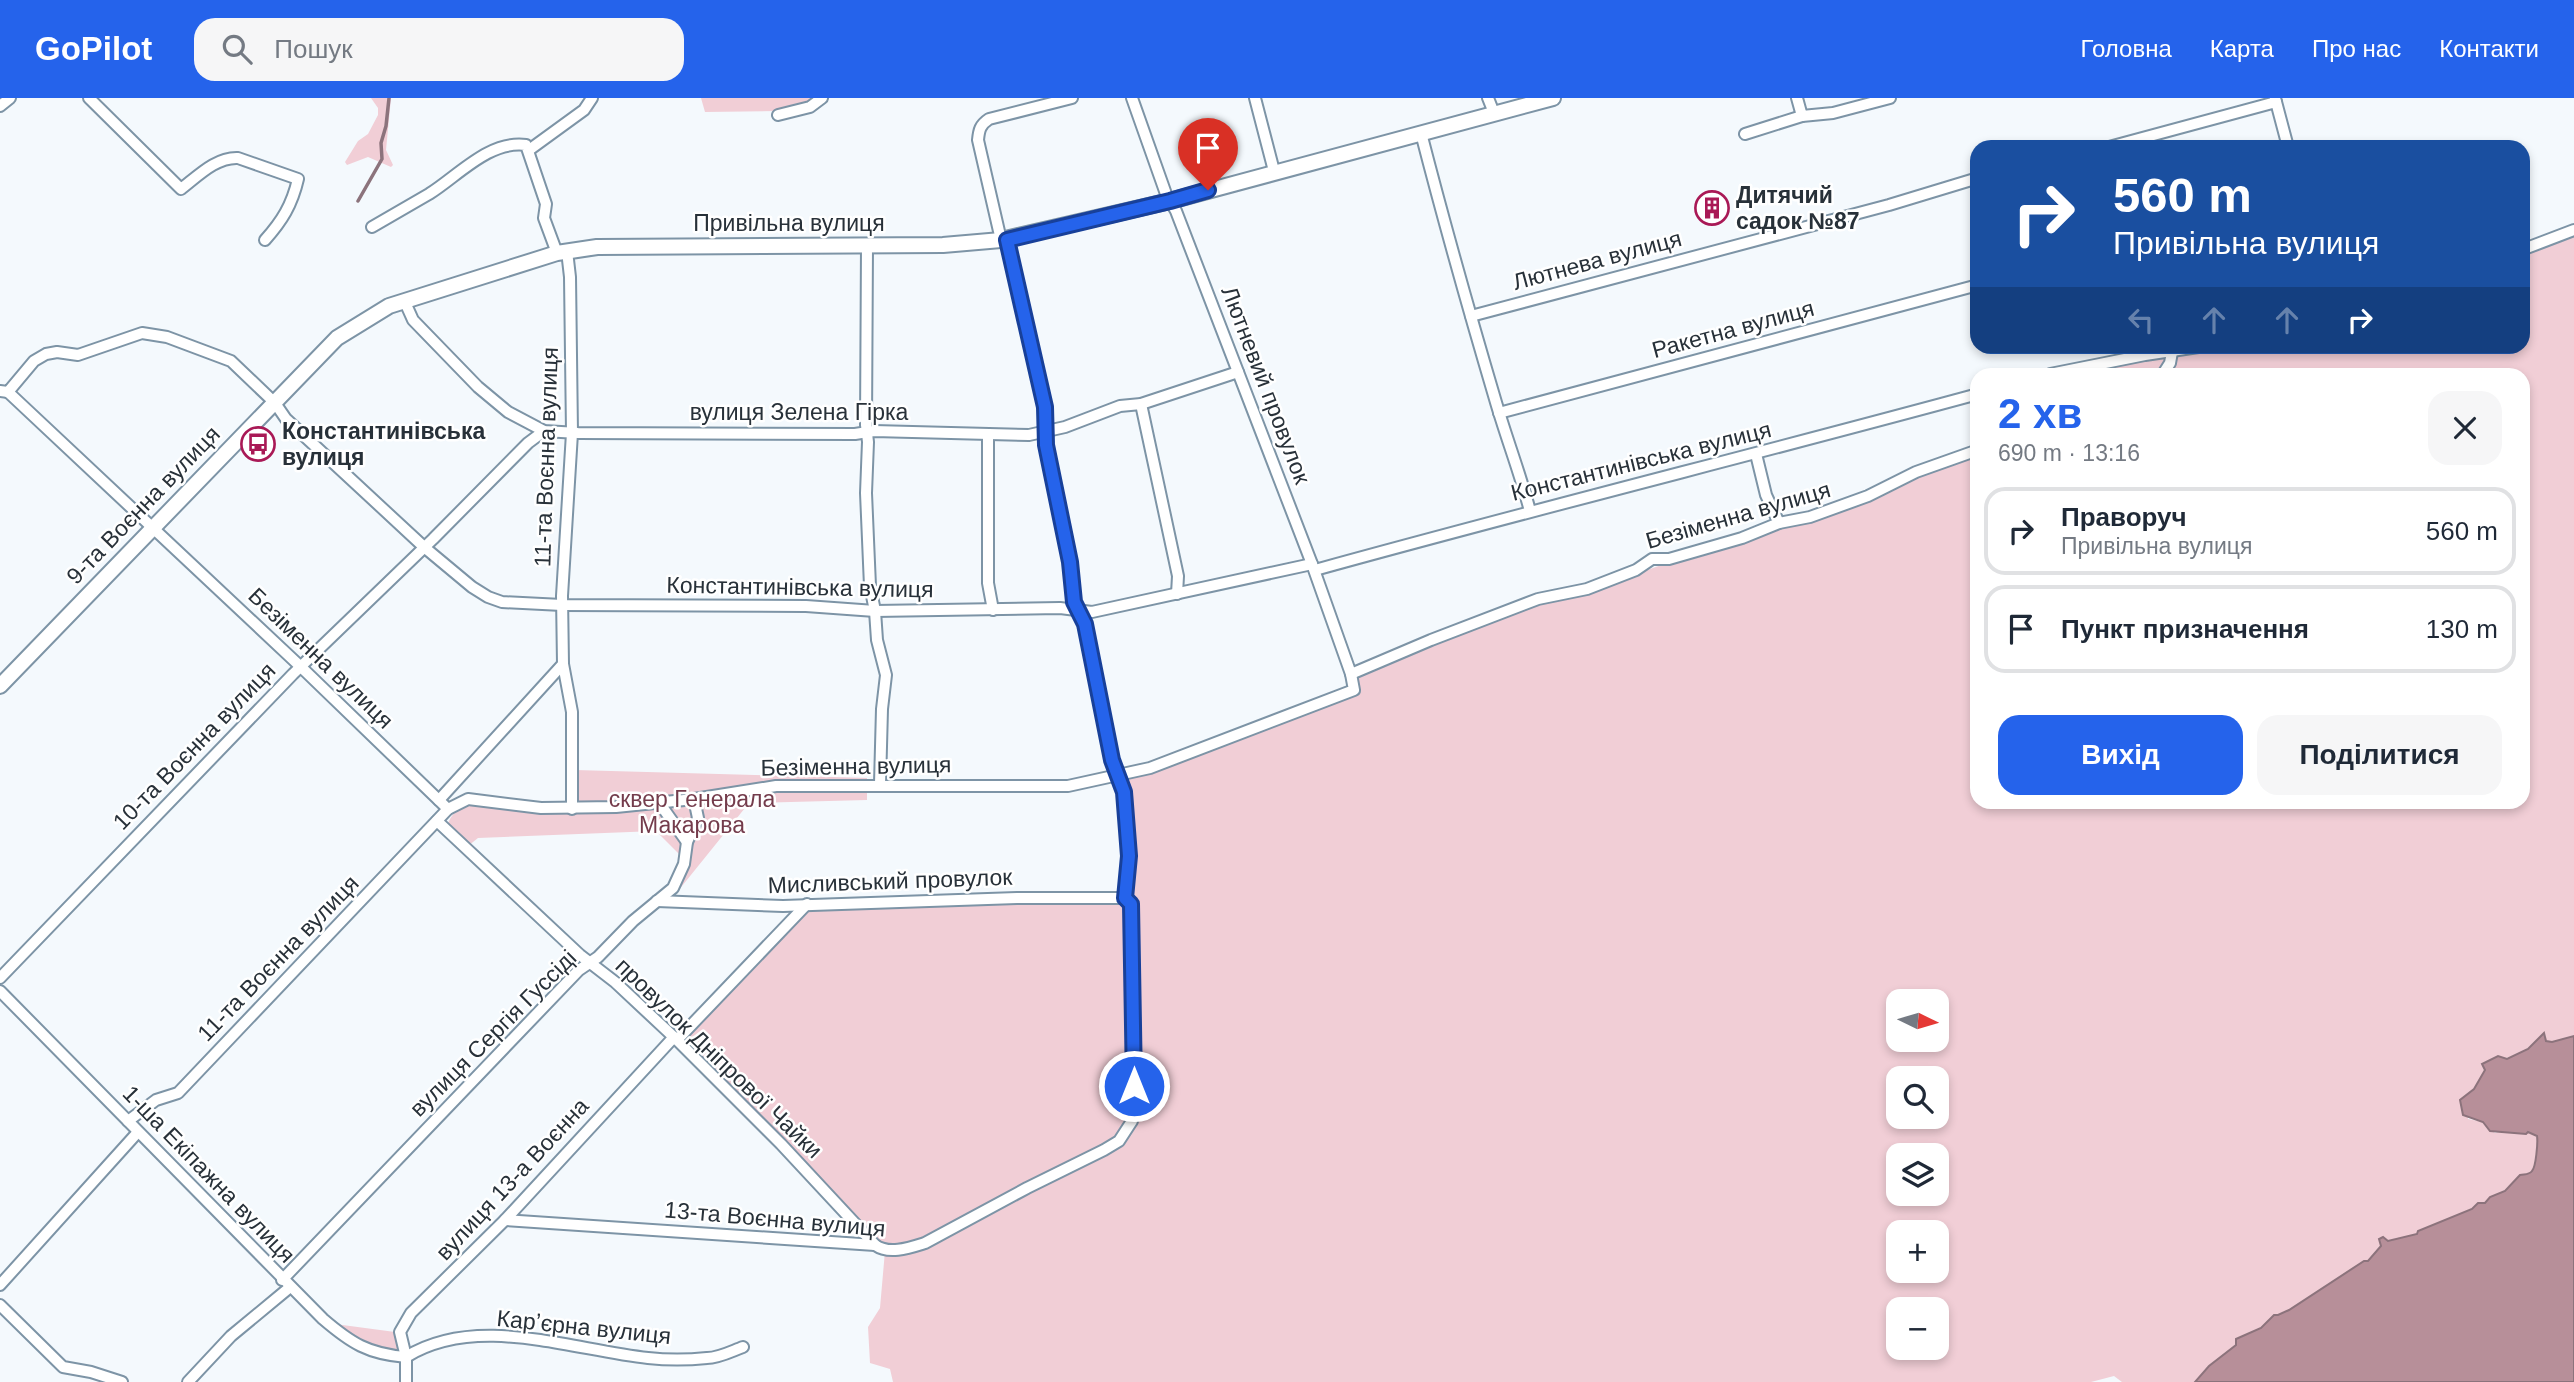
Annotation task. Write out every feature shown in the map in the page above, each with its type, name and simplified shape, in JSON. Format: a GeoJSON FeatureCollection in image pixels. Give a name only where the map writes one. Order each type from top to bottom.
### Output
{"type":"FeatureCollection","features":[{"type":"Feature","properties":{"kind":"street"},"geometry":{"type":"LineString","coordinates":[[0,106],[10,98]]}},
{"type":"Feature","properties":{"kind":"street"},"geometry":{"type":"LineString","coordinates":[[89,98],[181,188],[220,160],[229,157],[298,179],[293,201],[283,220],[265,240]]}},
{"type":"Feature","properties":{"kind":"street"},"geometry":{"type":"LineString","coordinates":[[372,227],[432,192],[479,159],[517,144],[526,145],[529,150],[584,110],[592,98]]}},
{"type":"Feature","properties":{"kind":"street"},"geometry":{"type":"LineString","coordinates":[[778,115],[810,107],[822,98]]}},
{"type":"Feature","properties":{"kind":"street"},"geometry":{"type":"LineString","coordinates":[[1072,98],[989,119],[982,124],[978,140],[1045,407],[1046,445],[1070,562],[1074,602],[1085,624],[1112,760],[1124,792],[1129,856],[1125,898]]}},
{"type":"Feature","properties":{"kind":"street","name":"Лютневий провулок"},"geometry":{"type":"LineString","coordinates":[[1132,98],[1314,567],[1354,690]]}},
{"type":"Feature","properties":{"kind":"street"},"geometry":{"type":"LineString","coordinates":[[1255,98],[1275,172]]}},
{"type":"Feature","properties":{"kind":"street"},"geometry":{"type":"LineString","coordinates":[[1488,98],[1494,113]]}},
{"type":"Feature","properties":{"kind":"street","name":"Привільна вулиця"},"geometry":{"type":"LineString","coordinates":[[319,355],[363,320],[404,300],[562,252],[597,247],[943,245],[1004,240],[1170,201],[1553,98]]}},
{"type":"Feature","properties":{"kind":"street"},"geometry":{"type":"LineString","coordinates":[[1797,98],[1802,116]]}},
{"type":"Feature","properties":{"kind":"street"},"geometry":{"type":"LineString","coordinates":[[1745,134],[1802,116],[1833,113],[1890,98]]}},
{"type":"Feature","properties":{"kind":"street"},"geometry":{"type":"LineString","coordinates":[[2134,140],[2276,100],[2286,140]]}},
{"type":"Feature","properties":{"kind":"street"},"geometry":{"type":"LineString","coordinates":[[1420,133],[1499,413],[1530,511]]}},
{"type":"Feature","properties":{"kind":"street","name":"11-та Воєнна вулиця"},"geometry":{"type":"LineString","coordinates":[[529,150],[546,204],[544,218],[562,252],[570,277],[572,433],[562,605],[563,664],[572,712],[572,809]]}},
{"type":"Feature","properties":{"kind":"street","name":"Лютнева вулиця"},"geometry":{"type":"LineString","coordinates":[[1471,316],[1889,205],[1970,180]]}},
{"type":"Feature","properties":{"kind":"street"},"geometry":{"type":"LineString","coordinates":[[2530,247],[2574,230]]}},
{"type":"Feature","properties":{"kind":"street"},"geometry":{"type":"LineString","coordinates":[[867,245],[866,493],[870,586],[877,640],[886,675],[880,784]]}},
{"type":"Feature","properties":{"kind":"street","name":"Ракетна вулиця"},"geometry":{"type":"LineString","coordinates":[[1499,413],[1970,287]]}},
{"type":"Feature","properties":{"kind":"street","name":"вулиця Зелена Гірка"},"geometry":{"type":"LineString","coordinates":[[404,300],[413,320],[478,387],[508,412],[544,431],[1029,435],[1075,423],[1120,406],[1140,404],[1238,372]]}},
{"type":"Feature","properties":{"kind":"street","name":"Константинівська вулиця"},"geometry":{"type":"LineString","coordinates":[[4,391],[34,361],[46,354],[57,352],[78,355],[142,333],[167,337],[230,361],[275,403],[286,419],[424,547],[488,597],[521,604],[806,606],[875,611],[1060,608],[1080,612],[1092,612],[1314,567],[1970,396]]}},
{"type":"Feature","properties":{"kind":"street"},"geometry":{"type":"LineString","coordinates":[[2080,368],[2154,354]]}},
{"type":"Feature","properties":{"kind":"street","name":"9-та Воєнна вулиця"},"geometry":{"type":"LineString","coordinates":[[0,686],[319,355]]}},
{"type":"Feature","properties":{"kind":"street","name":"Безіменна вулиця"},"geometry":{"type":"LineString","coordinates":[[4,391],[301,667],[443,804],[468,799],[517,806],[572,809],[694,799],[776,786],[1068,786],[1150,768],[1354,690]]}},
{"type":"Feature","properties":{"kind":"street"},"geometry":{"type":"LineString","coordinates":[[1140,404],[1178,576],[1177,594]]}},
{"type":"Feature","properties":{"kind":"street","name":"10-та Воєнна вулиця"},"geometry":{"type":"LineString","coordinates":[[0,978],[301,667],[528,443],[544,431]]}},
{"type":"Feature","properties":{"kind":"street"},"geometry":{"type":"LineString","coordinates":[[988,435],[988,583],[993,610]]}},
{"type":"Feature","properties":{"kind":"street","name":"Безіменна вулиця"},"geometry":{"type":"LineString","coordinates":[[1351,674],[1538,599],[1587,589],[1636,570],[1652,559],[1669,559],[1742,538],[1779,523],[1842,506],[1916,472],[1970,453]]}},
{"type":"Feature","properties":{"kind":"street"},"geometry":{"type":"LineString","coordinates":[[1756,454],[1766,495],[1779,523]]}},
{"type":"Feature","properties":{"kind":"street","name":"11-та Воєнна вулиця"},"geometry":{"type":"LineString","coordinates":[[128,1121],[156,1100],[178,1093],[437,821],[443,804],[563,664]]}},
{"type":"Feature","properties":{"kind":"street","name":"вулиця Сергія Гуссіді"},"geometry":{"type":"LineString","coordinates":[[188,1382],[231,1336],[286,1284],[579,970],[598,957],[633,921],[673,888],[684,864],[687,842],[698,818],[694,799]]}},
{"type":"Feature","properties":{"kind":"street"},"geometry":{"type":"LineString","coordinates":[[658,802],[687,842]]}},
{"type":"Feature","properties":{"kind":"street","name":"провулок Дніпрової Чайки"},"geometry":{"type":"LineString","coordinates":[[437,821],[675,1038],[781,1144],[875,1245]]}},
{"type":"Feature","properties":{"kind":"street","name":"Мисливський провулок"},"geometry":{"type":"LineString","coordinates":[[657,901],[783,906],[1017,898],[1125,898]]}},
{"type":"Feature","properties":{"kind":"street","name":"13-та Воєнна вулиця"},"geometry":{"type":"LineString","coordinates":[[505,1220],[875,1245],[886,1251],[925,1243],[1104,1150],[1119,1141],[1132,1121],[1134,1060],[1131,904],[1125,898]]}},
{"type":"Feature","properties":{"kind":"street","name":"вулиця 13-а Воєнна"},"geometry":{"type":"LineString","coordinates":[[405,1357],[400,1332],[411,1313],[505,1220],[675,1038],[807,904]]}},
{"type":"Feature","properties":{"kind":"street","name":"1-ша Екіпажна вулиця"},"geometry":{"type":"LineString","coordinates":[[0,990],[323,1319],[356,1344],[381,1355],[405,1357]]}},
{"type":"Feature","properties":{"kind":"street"},"geometry":{"type":"LineString","coordinates":[[0,1285],[138,1132]]}},
{"type":"Feature","properties":{"kind":"street"},"geometry":{"type":"LineString","coordinates":[[0,1305],[63,1367],[91,1372],[121,1382]]}},
{"type":"Feature","properties":{"kind":"street","name":"Карʼєрна вулиця"},"geometry":{"type":"LineString","coordinates":[[405,1357],[424,1346],[454,1339],[493,1335],[650,1358],[710,1358],[743,1347]]}},
{"type":"Feature","properties":{"kind":"street"},"geometry":{"type":"LineString","coordinates":[[405,1357],[407,1382]]}},
{"type":"Feature","properties":{"kind":"green space"},"geometry":{"type":"Polygon","coordinates":[[[371,98],[391,98],[386,150],[393,165],[391,167],[368,157],[347,165],[345,162],[358,141],[368,134],[378,115],[378,108],[371,98]]]}},
{"type":"Feature","properties":{"kind":"green space"},"geometry":{"type":"Polygon","coordinates":[[[701,98],[826,98],[776,111],[705,112],[701,98]]]}},
{"type":"Feature","properties":{"kind":"green space"},"geometry":{"type":"Polygon","coordinates":[[[2574,233],[2574,1036],[2552,1042],[2546,1041],[2545,1034],[2516,1054],[2482,1064],[2485,1070],[2465,1098],[2468,1119],[2483,1122],[2495,1133],[2516,1132],[2537,1136],[2533,1170],[2505,1191],[2490,1197],[2485,1203],[2417,1234],[2388,1241],[2368,1261],[2364,1261],[2261,1328],[2237,1339],[2236,1345],[2209,1366],[2195,1382],[2122,1382],[2114,1376],[2091,1382],[893,1382],[890,1369],[870,1363],[868,1327],[880,1308],[885,1251],[684,1041],[685,1034],[800,914],[816,907],[1132,900],[1133,863],[1126,782],[1132,777],[1359,692],[1357,681],[1361,672],[1538,601],[1588,591],[1970,455],[1970,809],[2530,809],[2530,368],[2168,368],[2175,354],[2530,354],[2530,251],[2574,233]]]}},
{"type":"Feature","properties":{"kind":"green space"},"geometry":{"type":"Polygon","coordinates":[[[2161,355],[2167,358],[2163,368],[2094,368],[2161,355]]]}},
{"type":"Feature","properties":{"kind":"green space","name":"сквер Генерала Макарова"},"geometry":{"type":"Polygon","coordinates":[[[575,770],[867,778],[867,800],[749,803],[678,891],[670,878],[678,869],[680,855],[656,831],[478,838],[468,846],[447,826],[456,811],[472,804],[546,813],[574,813],[575,770]]]}},
{"type":"Feature","properties":{"kind":"green space"},"geometry":{"type":"Polygon","coordinates":[[[335,1324],[395,1332],[399,1335],[399,1348],[395,1352],[370,1347],[335,1324]]]}},
{"type":"Feature","properties":{"kind":"shaded area"},"geometry":{"type":"Polygon","coordinates":[[[2544,1033],[2546,1041],[2552,1042],[2574,1036],[2574,1382],[2195,1382],[2209,1366],[2236,1345],[2236,1339],[2261,1328],[2274,1315],[2289,1310],[2364,1261],[2368,1261],[2381,1246],[2379,1239],[2383,1237],[2388,1241],[2417,1234],[2418,1231],[2472,1209],[2478,1203],[2485,1203],[2490,1197],[2505,1191],[2520,1175],[2531,1172],[2536,1160],[2537,1136],[2528,1132],[2490,1131],[2483,1122],[2463,1115],[2460,1100],[2474,1089],[2485,1070],[2482,1064],[2498,1056],[2507,1059],[2528,1049],[2544,1033]]]}},
{"type":"Feature","properties":{"kind":"waterway"},"geometry":{"type":"LineString","coordinates":[[358,201],[382,159],[381,143],[389,98]]}},
{"type":"Feature","properties":{"kind":"place","name":"Дитячий садок №87"},"geometry":{"type":"Point","coordinates":[1712,208]}},
{"type":"Feature","properties":{"kind":"place","name":"Константинівська вулиця"},"geometry":{"type":"Point","coordinates":[258,444]}},
{"type":"Feature","properties":{"kind":"route"},"geometry":{"type":"LineString","coordinates":[[1134,1086],[1131,904],[1125,898],[1129,856],[1124,792],[1112,760],[1085,624],[1074,602],[1070,562],[1046,445],[1045,407],[1007,240],[1208,190]]}}]}
